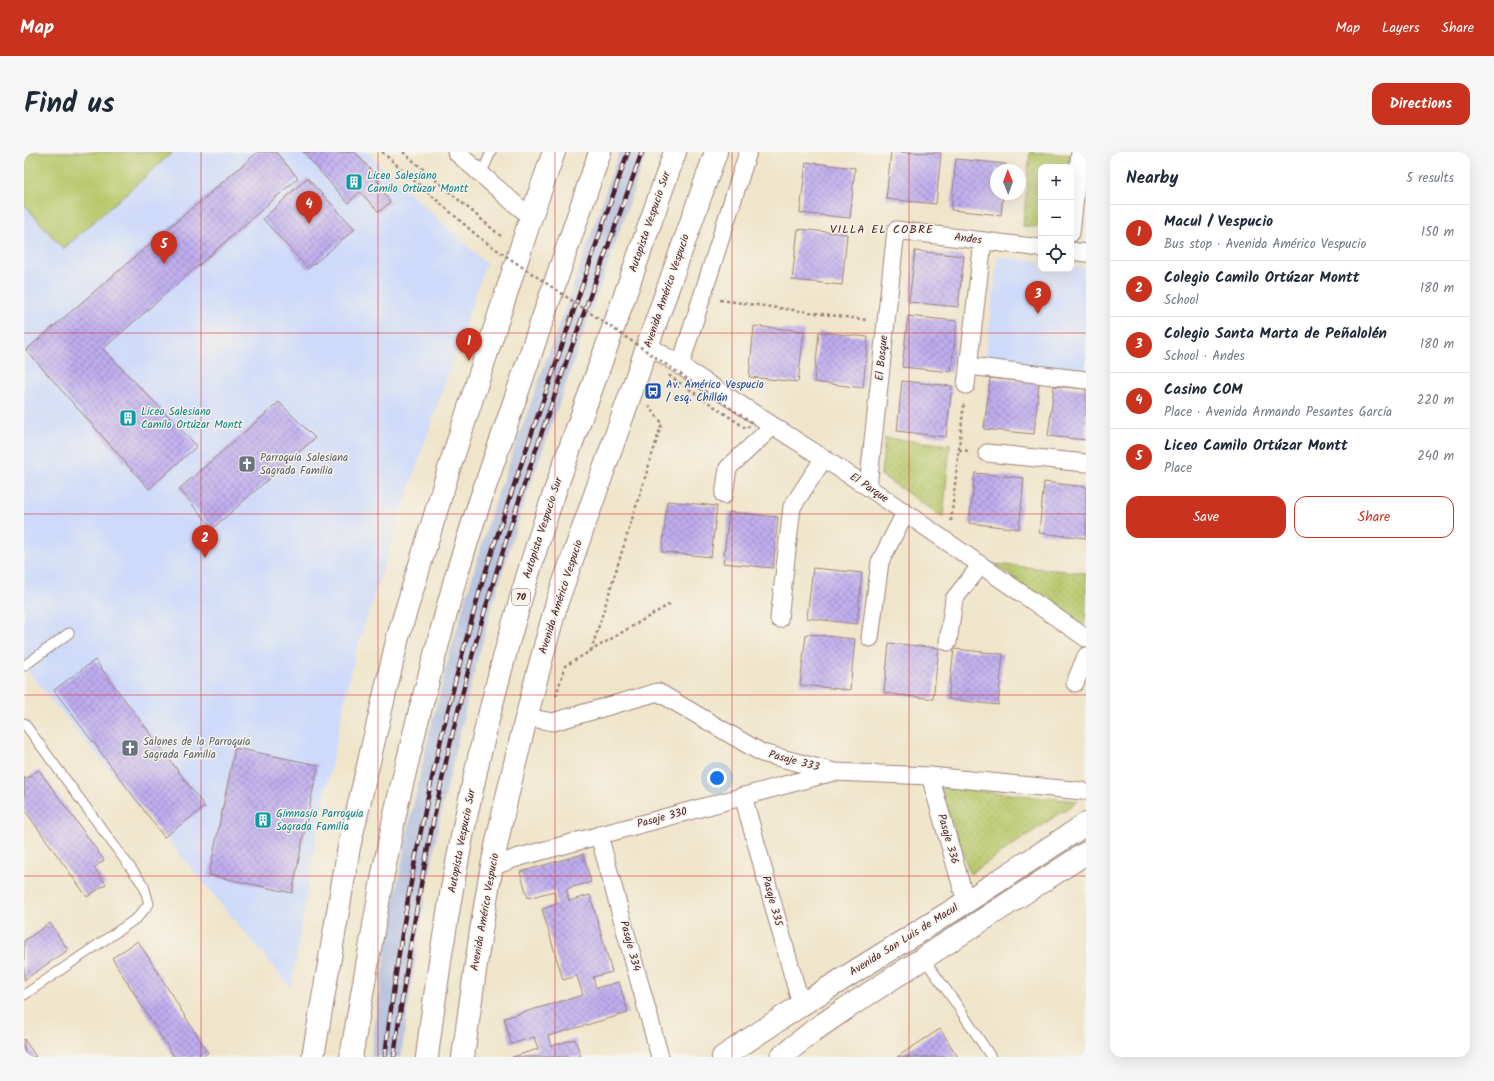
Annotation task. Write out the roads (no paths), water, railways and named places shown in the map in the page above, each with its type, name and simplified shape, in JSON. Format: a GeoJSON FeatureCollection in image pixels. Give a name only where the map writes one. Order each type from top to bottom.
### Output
{"type":"FeatureCollection","features":[{"type":"Feature","properties":{"kind":"main road"},"geometry":{"type":"LineString","coordinates":[[314,1057],[349,847],[375,729],[398,637],[448,472],[531,217],[554,152]]}},
{"type":"Feature","properties":{"kind":"main road"},"geometry":{"type":"LineString","coordinates":[[351,1057],[383,874],[396,813],[417,722],[450,597],[478,507],[600,152]]}},
{"type":"Feature","properties":{"kind":"main road","name":"Autopista Vespucio Sur"},"geometry":{"type":"LineString","coordinates":[[427,1057],[440,961],[453,883],[472,791],[504,656],[545,518],[675,152]]}},
{"type":"Feature","properties":{"kind":"main road","name":"Avenida Américo Vespucio"},"geometry":{"type":"LineString","coordinates":[[463,1057],[492,867],[526,717],[557,602],[716,152]]}},
{"type":"Feature","properties":{"kind":"main road","name":"Avenida San Luis de Macul"},"geometry":{"type":"LineString","coordinates":[[723,1057],[801,1005],[966,902],[1086,824]]}},
{"type":"Feature","properties":{"kind":"main road"},"geometry":{"type":"LineString","coordinates":[[781,1057],[813,1031],[845,1009],[1086,853]]}},
{"type":"Feature","properties":{"kind":"street"},"geometry":{"type":"LineString","coordinates":[[456,152],[531,217]]}},
{"type":"Feature","properties":{"kind":"street"},"geometry":{"type":"LineString","coordinates":[[674,370],[702,297],[748,152]]}},
{"type":"Feature","properties":{"kind":"street"},"geometry":{"type":"LineString","coordinates":[[1074,206],[1080,152]]}},
{"type":"Feature","properties":{"kind":"street","name":"Andes"},"geometry":{"type":"LineString","coordinates":[[896,230],[1038,248]]}},
{"type":"Feature","properties":{"kind":"street","name":"El Bosque"},"geometry":{"type":"LineString","coordinates":[[868,487],[896,230]]}},
{"type":"Feature","properties":{"kind":"street"},"geometry":{"type":"LineString","coordinates":[[966,385],[983,241]]}},
{"type":"Feature","properties":{"kind":"street"},"geometry":{"type":"LineString","coordinates":[[1074,251],[1086,253]]}},
{"type":"Feature","properties":{"kind":"street","name":"El Parque"},"geometry":{"type":"LineString","coordinates":[[648,345],[674,370],[774,426],[824,458],[1086,638]]}},
{"type":"Feature","properties":{"kind":"street"},"geometry":{"type":"LineString","coordinates":[[969,366],[1086,380]]}},
{"type":"Feature","properties":{"kind":"street"},"geometry":{"type":"LineString","coordinates":[[724,495],[728,468],[774,426]]}},
{"type":"Feature","properties":{"kind":"street"},"geometry":{"type":"LineString","coordinates":[[987,453],[1086,463]]}},
{"type":"Feature","properties":{"kind":"street"},"geometry":{"type":"LineString","coordinates":[[779,619],[792,507],[824,458]]}},
{"type":"Feature","properties":{"kind":"street"},"geometry":{"type":"LineString","coordinates":[[870,638],[880,562],[905,513]]}},
{"type":"Feature","properties":{"kind":"street"},"geometry":{"type":"LineString","coordinates":[[948,642],[954,599],[981,565]]}},
{"type":"Feature","properties":{"kind":"street"},"geometry":{"type":"LineString","coordinates":[[1076,683],[1086,656]]}},
{"type":"Feature","properties":{"kind":"street","name":"Pasaje 333"},"geometry":{"type":"LineString","coordinates":[[526,717],[553,722],[658,692],[762,752],[834,772],[930,776],[1082,792]]}},
{"type":"Feature","properties":{"kind":"street","name":"Pasaje 330"},"geometry":{"type":"LineString","coordinates":[[492,867],[516,858],[834,772]]}},
{"type":"Feature","properties":{"kind":"street","name":"Pasaje 336"},"geometry":{"type":"LineString","coordinates":[[930,776],[966,902]]}},
{"type":"Feature","properties":{"kind":"street","name":"Pasaje 335"},"geometry":{"type":"LineString","coordinates":[[744,796],[801,1005]]}},
{"type":"Feature","properties":{"kind":"street","name":"Pasaje 334"},"geometry":{"type":"LineString","coordinates":[[599,835],[660,1057]]}},
{"type":"Feature","properties":{"kind":"lane"},"geometry":{"type":"LineString","coordinates":[[481,175],[491,152]]}},
{"type":"Feature","properties":{"kind":"lane"},"geometry":{"type":"LineString","coordinates":[[24,666],[69,633]]}},
{"type":"Feature","properties":{"kind":"lane"},"geometry":{"type":"LineString","coordinates":[[24,723],[144,886],[149,904],[137,918],[24,995]]}},
{"type":"Feature","properties":{"kind":"lane"},"geometry":{"type":"LineString","coordinates":[[924,959],[955,1002],[991,1057]]}},
{"type":"Feature","properties":{"kind":"railway"},"geometry":{"type":"LineString","coordinates":[[385,1057],[392,998],[411,880],[435,763],[464,648],[480,590],[506,509],[628,152]]}},
{"type":"Feature","properties":{"kind":"railway"},"geometry":{"type":"LineString","coordinates":[[394,1057],[410,949],[429,842],[452,736],[479,631],[536,450],[642,152]]}},
{"type":"Feature","properties":{"kind":"place","name":"Liceo Salesiano Camilo Ortuzar Montt"},"geometry":{"type":"Point","coordinates":[354,182]}},
{"type":"Feature","properties":{"kind":"place","name":"Casino COM"},"geometry":{"type":"Point","coordinates":[309,224]}},
{"type":"Feature","properties":{"kind":"place","name":"Liceo Camilo Ortúzar Montt"},"geometry":{"type":"Point","coordinates":[164,264]}},
{"type":"Feature","properties":{"kind":"place","name":"Colegio Santa Marta de Peñalolén"},"geometry":{"type":"Point","coordinates":[1038,314]}},
{"type":"Feature","properties":{"kind":"place","name":"Macul / Vespucio"},"geometry":{"type":"Point","coordinates":[469,361]}},
{"type":"Feature","properties":{"kind":"place","name":"Av. Américo Vespucio / esq. Chillán"},"geometry":{"type":"Point","coordinates":[653,391]}},
{"type":"Feature","properties":{"kind":"place","name":"Liceo Salesiano Camilo Ortúzar Montt"},"geometry":{"type":"Point","coordinates":[128,418]}},
{"type":"Feature","properties":{"kind":"place","name":"Parroquia Salesiana Sagrada Familia"},"geometry":{"type":"Point","coordinates":[247,464]}},
{"type":"Feature","properties":{"kind":"place","name":"Colegio Camilo Ortúzar Montt"},"geometry":{"type":"Point","coordinates":[205,558]}},
{"type":"Feature","properties":{"kind":"place","name":"Salones de la Parroquia Sagrada Familia"},"geometry":{"type":"Point","coordinates":[130,748]}},
{"type":"Feature","properties":{"kind":"place","name":"Gimnasio Parroquia Sagrada Familia"},"geometry":{"type":"Point","coordinates":[263,820]}},
{"type":"Feature","properties":{"kind":"district","name":"VILLA EL COBRE"},"geometry":{"type":"Point","coordinates":[882,229]}}]}
